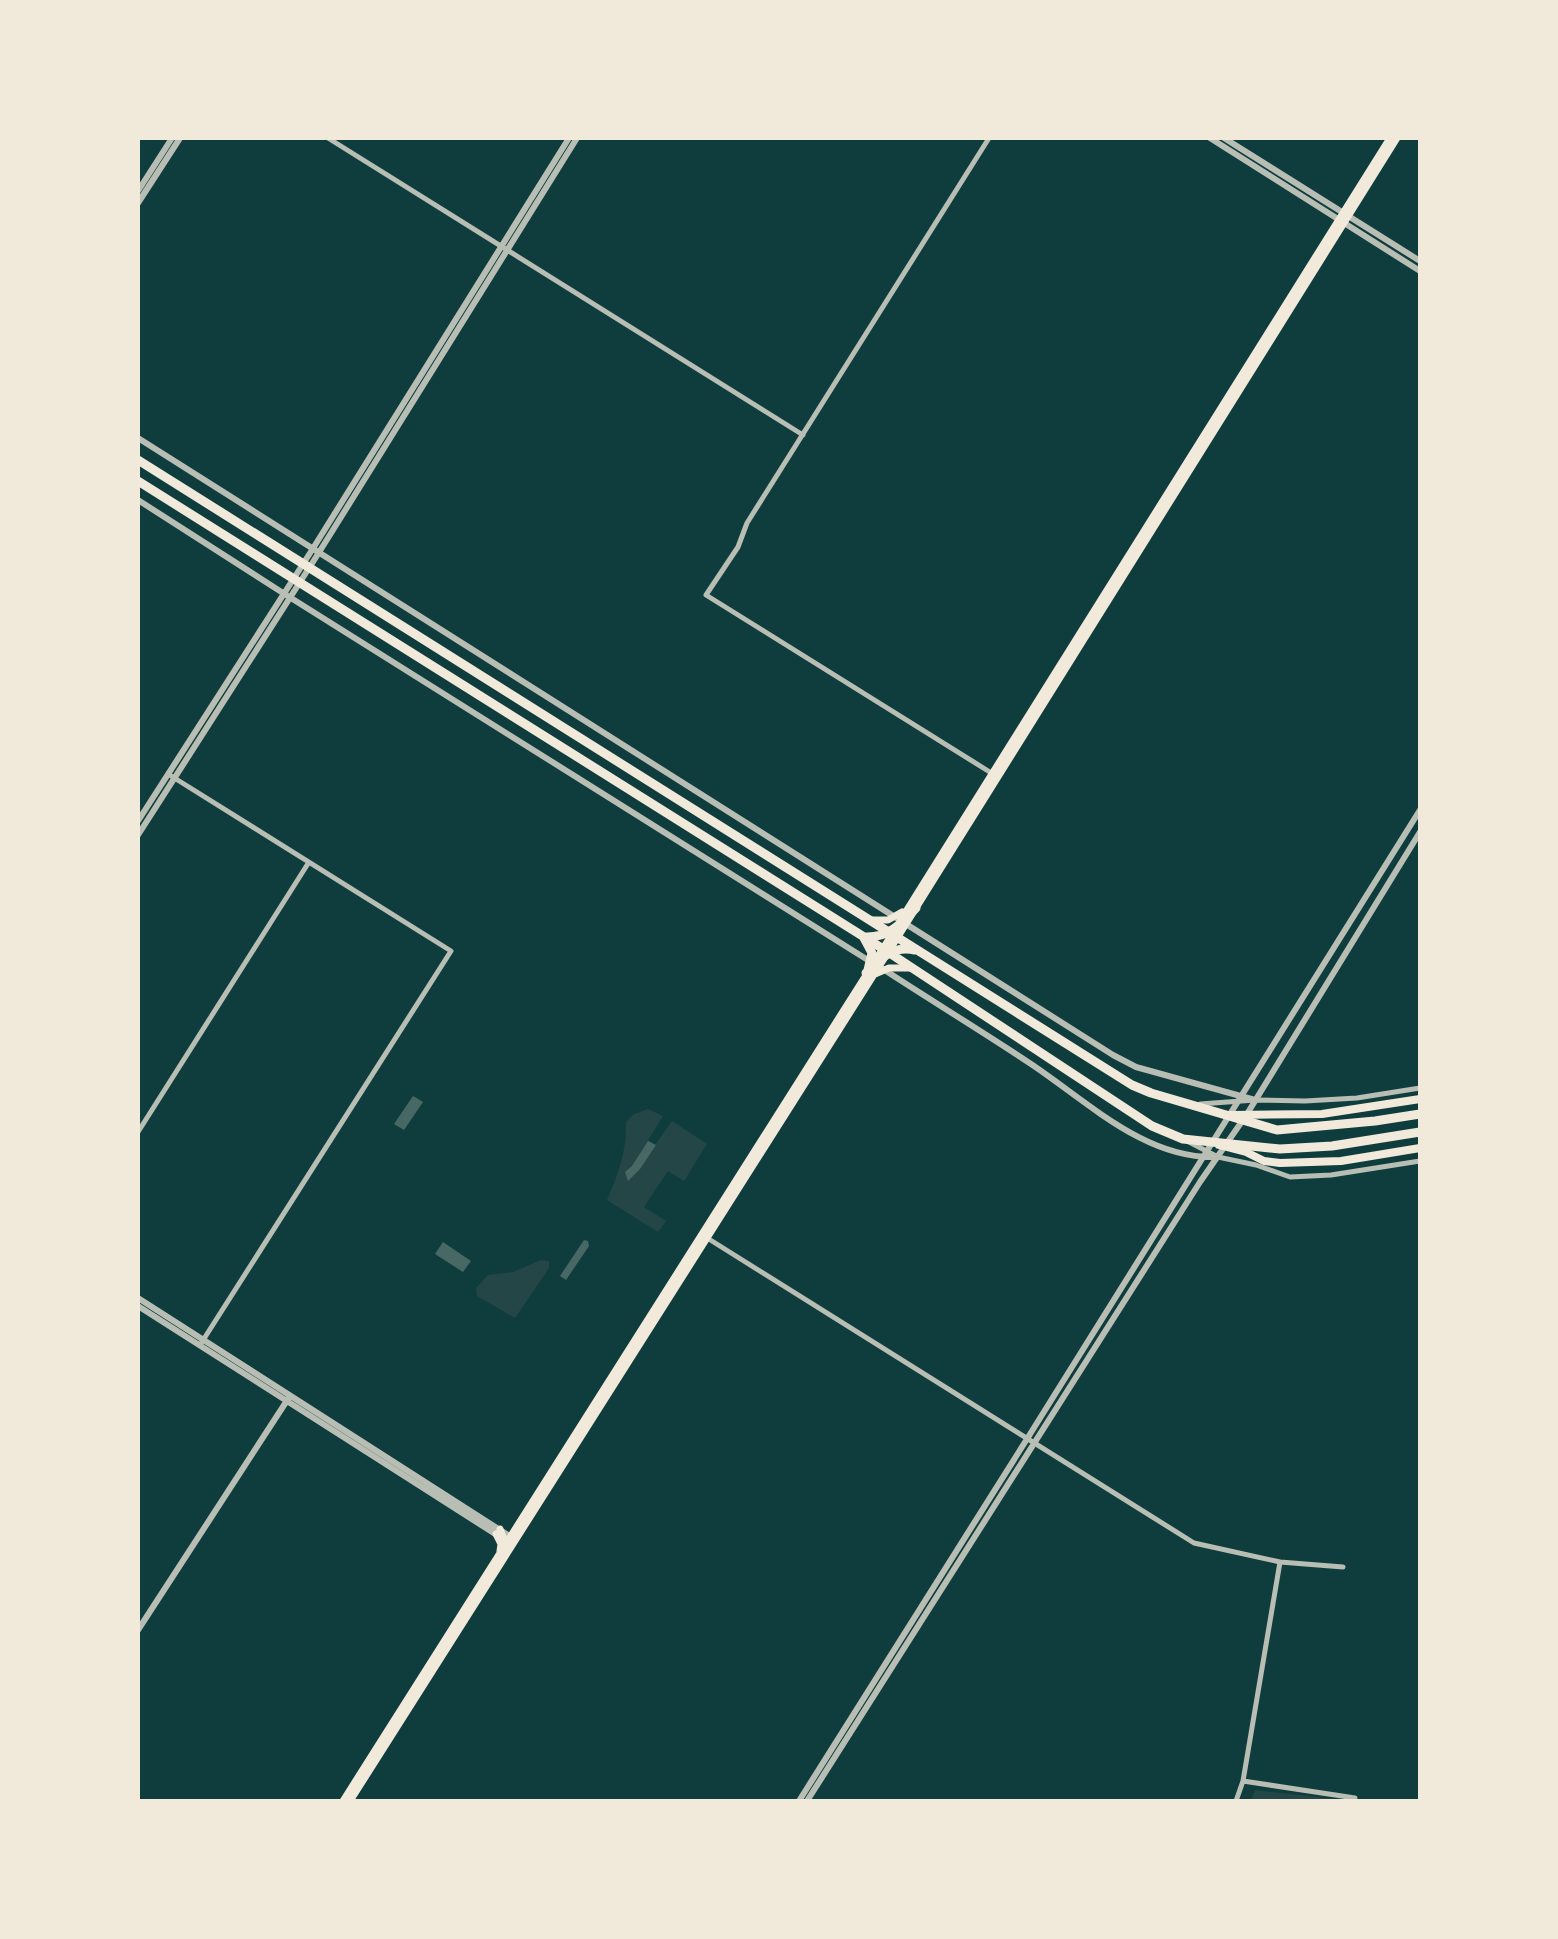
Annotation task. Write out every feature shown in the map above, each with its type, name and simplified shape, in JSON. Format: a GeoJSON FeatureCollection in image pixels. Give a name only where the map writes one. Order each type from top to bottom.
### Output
{"type":"FeatureCollection","features":[{"type":"Feature","properties":{"kind":"highway"},"geometry":{"type":"LineString","coordinates":[[138,460],[873,920],[898,926],[923,952],[1132,1085],[1192,1105],[1245,1117],[1277,1130],[1420,1114]]}},
{"type":"Feature","properties":{"kind":"highway"},"geometry":{"type":"LineString","coordinates":[[138,481],[863,936],[1152,1126],[1183,1139],[1280,1149],[1332,1146],[1420,1132]]}},
{"type":"Feature","properties":{"kind":"highway"},"geometry":{"type":"LineString","coordinates":[[863,936],[880,936],[898,926],[913,906]]}},
{"type":"Feature","properties":{"kind":"highway"},"geometry":{"type":"LineString","coordinates":[[863,936],[876,965]]}},
{"type":"Feature","properties":{"kind":"highway"},"geometry":{"type":"LineString","coordinates":[[884,951],[902,948],[923,952]]}},
{"type":"Feature","properties":{"kind":"highway"},"geometry":{"type":"LineString","coordinates":[[869,975],[884,951]]}},
{"type":"Feature","properties":{"kind":"main road"},"geometry":{"type":"LineString","coordinates":[[1343,219],[1390,138]]}},
{"type":"Feature","properties":{"kind":"main road"},"geometry":{"type":"LineString","coordinates":[[913,906],[1343,219],[1397,138]]}},
{"type":"Feature","properties":{"kind":"main road"},"geometry":{"type":"LineString","coordinates":[[873,920],[888,920],[898,926],[884,951],[873,920]]}},
{"type":"Feature","properties":{"kind":"main road"},"geometry":{"type":"LineString","coordinates":[[876,965],[913,968]]}},
{"type":"Feature","properties":{"kind":"main road"},"geometry":{"type":"LineString","coordinates":[[350,1801],[509,1541],[869,975]]}},
{"type":"Feature","properties":{"kind":"main road"},"geometry":{"type":"LineString","coordinates":[[1245,1117],[1302,1115],[1420,1099]]}},
{"type":"Feature","properties":{"kind":"main road"},"geometry":{"type":"LineString","coordinates":[[1227,1145],[1264,1161],[1280,1163],[1327,1162],[1420,1148]]}},
{"type":"Feature","properties":{"kind":"main road"},"geometry":{"type":"LineString","coordinates":[[498,1532],[509,1541]]}},
{"type":"Feature","properties":{"kind":"main road"},"geometry":{"type":"LineString","coordinates":[[343,1801],[498,1560],[501,1544],[498,1532]]}},
{"type":"Feature","properties":{"kind":"street"},"geometry":{"type":"LineString","coordinates":[[138,191],[172,138]]}},
{"type":"Feature","properties":{"kind":"street"},"geometry":{"type":"LineString","coordinates":[[138,203],[180,138]]}},
{"type":"Feature","properties":{"kind":"street"},"geometry":{"type":"LineString","coordinates":[[328,138],[803,435]]}},
{"type":"Feature","properties":{"kind":"street"},"geometry":{"type":"LineString","coordinates":[[504,250],[569,138]]}},
{"type":"Feature","properties":{"kind":"street"},"geometry":{"type":"LineString","coordinates":[[138,835],[172,776],[504,250],[578,138]]}},
{"type":"Feature","properties":{"kind":"street"},"geometry":{"type":"LineString","coordinates":[[989,138],[747,523],[738,547],[706,595],[995,775]]}},
{"type":"Feature","properties":{"kind":"street"},"geometry":{"type":"LineString","coordinates":[[1210,138],[1343,219],[1420,261]]}},
{"type":"Feature","properties":{"kind":"street"},"geometry":{"type":"LineString","coordinates":[[1224,138],[1420,271]]}},
{"type":"Feature","properties":{"kind":"street"},"geometry":{"type":"LineString","coordinates":[[138,438],[898,926],[1124,1061],[1240,1099]]}},
{"type":"Feature","properties":{"kind":"street"},"geometry":{"type":"LineString","coordinates":[[138,500],[876,965],[1032,1065],[1125,1129],[1162,1148],[1185,1155],[1218,1157],[1256,1165],[1290,1177],[1331,1175],[1420,1161]]}},
{"type":"Feature","properties":{"kind":"street"},"geometry":{"type":"LineString","coordinates":[[138,821],[172,776]]}},
{"type":"Feature","properties":{"kind":"street"},"geometry":{"type":"LineString","coordinates":[[172,776],[451,951],[202,1342]]}},
{"type":"Feature","properties":{"kind":"street"},"geometry":{"type":"LineString","coordinates":[[799,1801],[1420,810]]}},
{"type":"Feature","properties":{"kind":"street"},"geometry":{"type":"LineString","coordinates":[[807,1801],[1200,1182],[1245,1117],[1420,832]]}},
{"type":"Feature","properties":{"kind":"street"},"geometry":{"type":"LineString","coordinates":[[138,1132],[309,862]]}},
{"type":"Feature","properties":{"kind":"street"},"geometry":{"type":"LineString","coordinates":[[1192,1105],[1240,1099],[1305,1101],[1356,1098],[1420,1088]]}},
{"type":"Feature","properties":{"kind":"street"},"geometry":{"type":"LineString","coordinates":[[1183,1139],[1205,1155]]}},
{"type":"Feature","properties":{"kind":"street"},"geometry":{"type":"LineString","coordinates":[[704,1235],[1194,1543],[1280,1562],[1343,1567]]}},
{"type":"Feature","properties":{"kind":"street"},"geometry":{"type":"LineString","coordinates":[[138,1298],[498,1532]]}},
{"type":"Feature","properties":{"kind":"street"},"geometry":{"type":"LineString","coordinates":[[138,1307],[202,1342]]}},
{"type":"Feature","properties":{"kind":"street"},"geometry":{"type":"LineString","coordinates":[[138,1630],[289,1398]]}},
{"type":"Feature","properties":{"kind":"street"},"geometry":{"type":"LineString","coordinates":[[1236,1801],[1243,1782],[1280,1562]]}},
{"type":"Feature","properties":{"kind":"street"},"geometry":{"type":"LineString","coordinates":[[1243,1782],[1354,1798]]}},
{"type":"Feature","properties":{"kind":"shaded area"},"geometry":{"type":"Polygon","coordinates":[[[648,1109],[663,1116],[648,1140],[655,1145],[672,1121],[707,1144],[684,1181],[668,1171],[644,1207],[666,1221],[658,1232],[607,1200],[623,1153],[626,1122],[634,1114],[648,1109]]]}},
{"type":"Feature","properties":{"kind":"shaded area"},"geometry":{"type":"Polygon","coordinates":[[[541,1260],[549,1261],[549,1268],[515,1318],[477,1296],[476,1288],[488,1275],[513,1272],[541,1260]]]}},
{"type":"Feature","properties":{"kind":"shaded area"},"geometry":{"type":"Polygon","coordinates":[[[1255,1790],[1352,1801],[1251,1801],[1255,1790]]]}},
{"type":"Feature","properties":{"kind":"building"},"geometry":{"type":"Polygon","coordinates":[[[413,1096],[423,1102],[404,1130],[394,1124],[413,1096]]]}},
{"type":"Feature","properties":{"kind":"building"},"geometry":{"type":"Polygon","coordinates":[[[648,1141],[656,1145],[640,1169],[628,1181],[625,1172],[648,1141]]]}},
{"type":"Feature","properties":{"kind":"building"},"geometry":{"type":"Polygon","coordinates":[[[584,1240],[588,1241],[589,1246],[566,1280],[560,1276],[584,1240]]]}},
{"type":"Feature","properties":{"kind":"building"},"geometry":{"type":"Polygon","coordinates":[[[443,1242],[471,1261],[463,1272],[435,1254],[443,1242]]]}}]}
